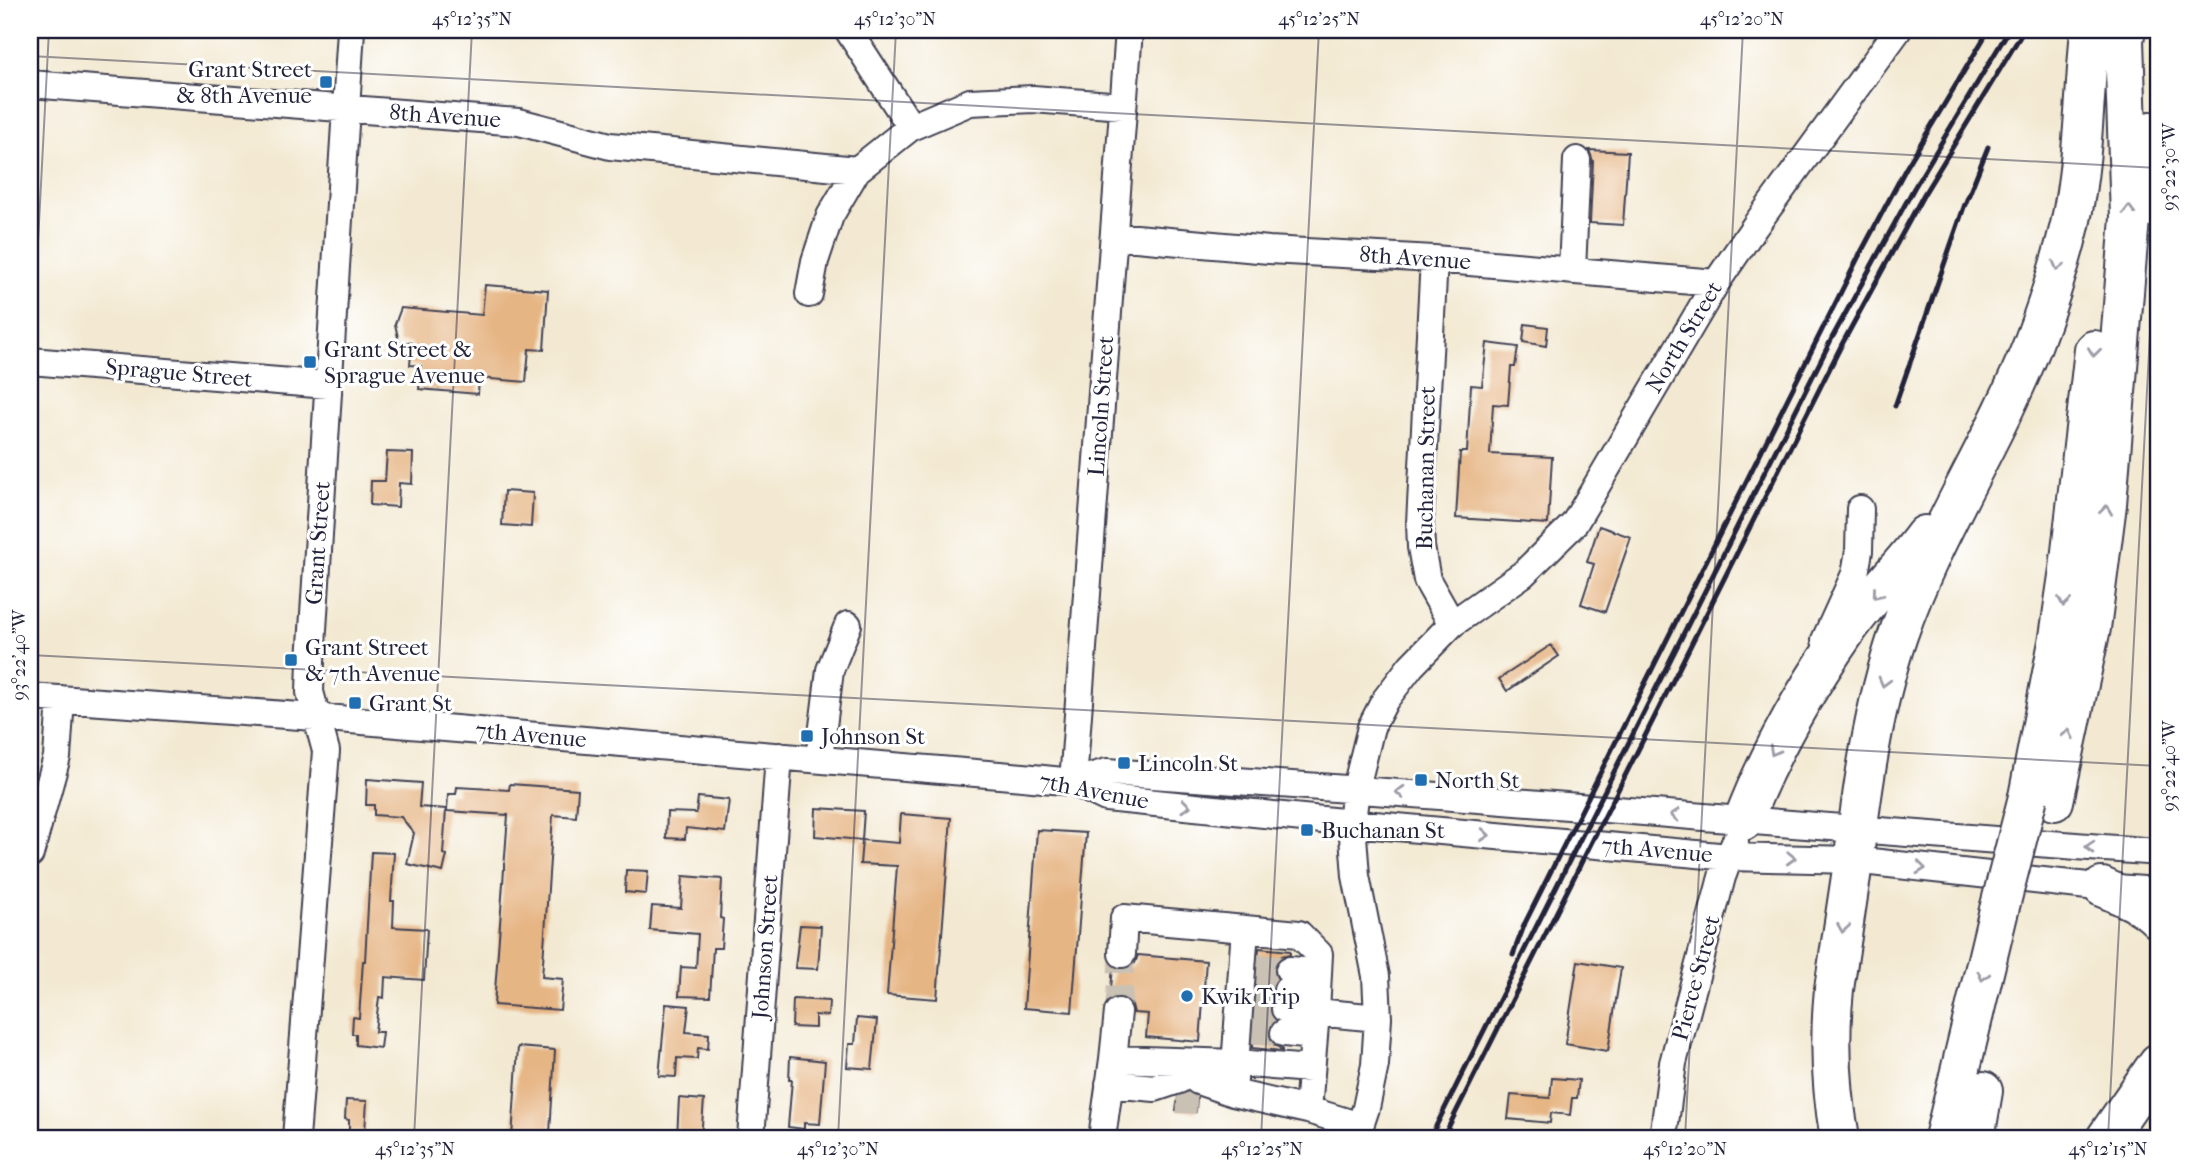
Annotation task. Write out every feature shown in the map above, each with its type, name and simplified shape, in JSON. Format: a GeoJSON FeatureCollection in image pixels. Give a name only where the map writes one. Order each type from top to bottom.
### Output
{"type":"FeatureCollection","features":[{"type":"Feature","properties":{"kind":"highway"},"geometry":{"type":"LineString","coordinates":[[1944,1138],[2012,911],[2041,799],[2091,628],[2107,505],[2130,218],[2124,40],[2126,30]]}},
{"type":"Feature","properties":{"kind":"highway"},"geometry":{"type":"LineString","coordinates":[[2139,30],[2158,209]]}},
{"type":"Feature","properties":{"kind":"highway"},"geometry":{"type":"LineString","coordinates":[[2041,799],[2105,255],[2093,50]]}},
{"type":"Feature","properties":{"kind":"highway"},"geometry":{"type":"LineString","coordinates":[[1840,1138],[1833,1093],[1831,1024],[1854,845],[1872,732],[1898,635],[1920,579],[2031,347],[2056,276],[2070,224],[2093,50]]}},
{"type":"Feature","properties":{"kind":"highway"},"geometry":{"type":"LineString","coordinates":[[1743,821],[1758,779],[1845,632],[1910,555],[1978,462]]}},
{"type":"Feature","properties":{"kind":"highway"},"geometry":{"type":"LineString","coordinates":[[2102,887],[2151,911],[2158,919]]}},
{"type":"Feature","properties":{"kind":"highway"},"geometry":{"type":"LineString","coordinates":[[1973,1138],[2012,911]]}},
{"type":"Feature","properties":{"kind":"highway"},"geometry":{"type":"LineString","coordinates":[[2106,1138],[2158,1063]]}},
{"type":"Feature","properties":{"kind":"highway"},"geometry":{"type":"LineString","coordinates":[[2121,1138],[2158,1087]]}},
{"type":"Feature","properties":{"kind":"street","name":"Grant Street"},"geometry":{"type":"LineString","coordinates":[[296,1138],[326,751],[310,692],[311,661],[351,30]]}},
{"type":"Feature","properties":{"kind":"street"},"geometry":{"type":"LineString","coordinates":[[848,30],[911,127]]}},
{"type":"Feature","properties":{"kind":"street","name":"Lincoln Street"},"geometry":{"type":"LineString","coordinates":[[1073,782],[1129,30]]}},
{"type":"Feature","properties":{"kind":"street","name":"North Street"},"geometry":{"type":"LineString","coordinates":[[1452,624],[1524,574],[1574,524],[1716,283],[1898,30]]}},
{"type":"Feature","properties":{"kind":"street","name":"8th Avenue"},"geometry":{"type":"LineString","coordinates":[[30,84],[519,122],[610,146],[857,170]]}},
{"type":"Feature","properties":{"kind":"street"},"geometry":{"type":"LineString","coordinates":[[809,294],[815,261],[830,216],[857,170],[911,127],[970,102],[1032,99],[1123,106]]}},
{"type":"Feature","properties":{"kind":"street"},"geometry":{"type":"LineString","coordinates":[[1572,270],[1577,160]]}},
{"type":"Feature","properties":{"kind":"street","name":"8th Avenue"},"geometry":{"type":"LineString","coordinates":[[1114,236],[1716,283]]}},
{"type":"Feature","properties":{"kind":"street","name":"Buchanan Street"},"geometry":{"type":"LineString","coordinates":[[1434,259],[1421,547],[1427,580],[1452,624]]}},
{"type":"Feature","properties":{"kind":"street","name":"Sprague Street"},"geometry":{"type":"LineString","coordinates":[[30,361],[328,385]]}},
{"type":"Feature","properties":{"kind":"street"},"geometry":{"type":"LineString","coordinates":[[1808,691],[1824,643],[1855,574],[1859,551],[1860,509]]}},
{"type":"Feature","properties":{"kind":"street"},"geometry":{"type":"LineString","coordinates":[[1111,1071],[1181,1090],[1234,1093],[1308,1110],[1358,1132],[1375,1065],[1378,1017],[1376,976],[1356,876],[1353,823],[1356,788],[1371,727],[1385,700],[1411,666],[1452,624]]}},
{"type":"Feature","properties":{"kind":"street"},"geometry":{"type":"LineString","coordinates":[[819,759],[830,670],[848,625]]}},
{"type":"Feature","properties":{"kind":"street","name":"7th Avenue"},"geometry":{"type":"LineString","coordinates":[[30,697],[315,717],[1073,782],[1106,798],[1730,857],[1854,845],[2102,887],[2158,891]]}},
{"type":"Feature","properties":{"kind":"street"},"geometry":{"type":"LineString","coordinates":[[30,854],[57,757],[61,699]]}},
{"type":"Feature","properties":{"kind":"street","name":"Johnson Street"},"geometry":{"type":"LineString","coordinates":[[751,1138],[779,755]]}},
{"type":"Feature","properties":{"kind":"street"},"geometry":{"type":"LineString","coordinates":[[1073,782],[1107,772],[1356,788],[1743,821],[1854,845],[2158,852]]}},
{"type":"Feature","properties":{"kind":"street","name":"Pierce Street"},"geometry":{"type":"LineString","coordinates":[[1663,1138],[1674,1063],[1722,877],[1743,821]]}},
{"type":"Feature","properties":{"kind":"street"},"geometry":{"type":"LineString","coordinates":[[1122,954],[1124,918],[1299,934],[1319,954],[1308,1110]]}},
{"type":"Feature","properties":{"kind":"street"},"geometry":{"type":"LineString","coordinates":[[1234,1093],[1247,997],[1245,929]]}},
{"type":"Feature","properties":{"kind":"street"},"geometry":{"type":"LineString","coordinates":[[1316,1003],[1286,1000],[1316,1003],[1378,1017]]}},
{"type":"Feature","properties":{"kind":"street"},"geometry":{"type":"LineString","coordinates":[[1102,1138],[1118,1012]]}},
{"type":"Feature","properties":{"kind":"street"},"geometry":{"type":"LineString","coordinates":[[1111,1071],[1236,1063],[1310,1069]]}},
{"type":"Feature","properties":{"kind":"building"},"geometry":{"type":"Polygon","coordinates":[[[1589,150],[1628,152],[1623,225],[1590,223],[1593,161],[1589,150]]]}},
{"type":"Feature","properties":{"kind":"building"},"geometry":{"type":"Polygon","coordinates":[[[485,285],[548,290],[544,350],[529,349],[526,382],[479,378],[478,394],[419,389],[421,366],[410,365],[412,343],[399,342],[395,324],[401,308],[482,315],[485,285]]]}},
{"type":"Feature","properties":{"kind":"building"},"geometry":{"type":"Polygon","coordinates":[[[1525,324],[1548,327],[1546,346],[1523,342],[1525,324]]]}},
{"type":"Feature","properties":{"kind":"building"},"geometry":{"type":"Polygon","coordinates":[[[1487,343],[1518,347],[1515,367],[1511,367],[1508,405],[1493,404],[1490,454],[1552,457],[1548,524],[1456,518],[1460,452],[1467,452],[1471,385],[1482,386],[1487,343]]]}},
{"type":"Feature","properties":{"kind":"building"},"geometry":{"type":"Polygon","coordinates":[[[387,452],[413,453],[412,484],[399,483],[398,507],[370,505],[371,481],[385,481],[387,452]]]}},
{"type":"Feature","properties":{"kind":"building"},"geometry":{"type":"Polygon","coordinates":[[[504,491],[533,493],[531,527],[502,525],[504,491]]]}},
{"type":"Feature","properties":{"kind":"building"},"geometry":{"type":"Polygon","coordinates":[[[1599,526],[1631,537],[1605,612],[1581,604],[1594,564],[1587,562],[1599,526]]]}},
{"type":"Feature","properties":{"kind":"building"},"geometry":{"type":"Polygon","coordinates":[[[1551,645],[1559,656],[1507,691],[1499,679],[1551,645]]]}},
{"type":"Feature","properties":{"kind":"building"},"geometry":{"type":"Polygon","coordinates":[[[367,779],[421,783],[419,807],[446,809],[443,854],[447,855],[443,872],[407,864],[414,833],[401,817],[374,815],[374,805],[366,805],[367,779]]]}},
{"type":"Feature","properties":{"kind":"building"},"geometry":{"type":"Polygon","coordinates":[[[510,784],[578,789],[576,817],[553,815],[542,977],[563,979],[560,1010],[494,1005],[508,815],[447,811],[448,794],[456,794],[457,787],[509,790],[510,784]]]}},
{"type":"Feature","properties":{"kind":"building"},"geometry":{"type":"Polygon","coordinates":[[[698,797],[729,800],[725,832],[686,828],[685,839],[666,838],[667,812],[696,813],[698,797]]]}},
{"type":"Feature","properties":{"kind":"building"},"geometry":{"type":"Polygon","coordinates":[[[816,808],[864,811],[862,840],[815,836],[816,808]]]}},
{"type":"Feature","properties":{"kind":"building"},"geometry":{"type":"Polygon","coordinates":[[[901,814],[951,818],[937,999],[887,995],[897,866],[860,864],[862,840],[899,843],[901,814]]]}},
{"type":"Feature","properties":{"kind":"building"},"geometry":{"type":"Polygon","coordinates":[[[1037,830],[1086,833],[1072,1012],[1024,1008],[1037,830]]]}},
{"type":"Feature","properties":{"kind":"building"},"geometry":{"type":"Polygon","coordinates":[[[371,852],[394,853],[391,901],[394,901],[393,927],[427,929],[424,980],[385,977],[384,998],[379,997],[375,1032],[382,1032],[380,1048],[356,1045],[356,1034],[352,1034],[353,1017],[359,1018],[365,961],[371,852]]]}},
{"type":"Feature","properties":{"kind":"building"},"geometry":{"type":"Polygon","coordinates":[[[626,870],[648,871],[646,894],[625,892],[626,870]]]}},
{"type":"Feature","properties":{"kind":"building"},"geometry":{"type":"Polygon","coordinates":[[[683,876],[722,879],[721,948],[713,948],[710,997],[679,996],[681,967],[696,968],[698,934],[650,930],[652,906],[681,908],[683,876]]]}},
{"type":"Feature","properties":{"kind":"building"},"geometry":{"type":"Polygon","coordinates":[[[800,925],[821,926],[818,969],[795,968],[800,925]]]}},
{"type":"Feature","properties":{"kind":"building"},"geometry":{"type":"Polygon","coordinates":[[[1259,948],[1290,951],[1290,954],[1282,956],[1276,962],[1273,970],[1276,979],[1271,990],[1274,998],[1269,1008],[1275,1021],[1268,1031],[1269,1039],[1282,1051],[1252,1048],[1259,948]]]}},
{"type":"Feature","properties":{"kind":"building"},"geometry":{"type":"Polygon","coordinates":[[[1138,955],[1206,961],[1200,1042],[1146,1037],[1148,1014],[1134,1013],[1127,999],[1119,996],[1110,999],[1113,967],[1120,970],[1128,968],[1135,963],[1138,955]]]}},
{"type":"Feature","properties":{"kind":"building"},"geometry":{"type":"Polygon","coordinates":[[[1578,961],[1621,968],[1608,1051],[1565,1044],[1578,961]]]}},
{"type":"Feature","properties":{"kind":"building"},"geometry":{"type":"Polygon","coordinates":[[[793,999],[829,1001],[828,1016],[815,1015],[815,1028],[792,1027],[793,999]]]}},
{"type":"Feature","properties":{"kind":"building"},"geometry":{"type":"Polygon","coordinates":[[[666,1004],[689,1006],[686,1032],[709,1034],[708,1049],[698,1048],[697,1059],[677,1058],[676,1077],[659,1076],[666,1004]]]}},
{"type":"Feature","properties":{"kind":"building"},"geometry":{"type":"Polygon","coordinates":[[[857,1018],[877,1020],[872,1069],[847,1067],[849,1044],[855,1044],[857,1018]]]}},
{"type":"Feature","properties":{"kind":"building"},"geometry":{"type":"Polygon","coordinates":[[[518,1047],[555,1050],[550,1133],[543,1133],[543,1138],[512,1138],[518,1047]]]}},
{"type":"Feature","properties":{"kind":"building"},"geometry":{"type":"Polygon","coordinates":[[[790,1057],[825,1061],[820,1124],[804,1123],[804,1129],[788,1127],[792,1080],[789,1080],[790,1057]]]}},
{"type":"Feature","properties":{"kind":"building"},"geometry":{"type":"Polygon","coordinates":[[[1552,1078],[1579,1080],[1577,1098],[1572,1098],[1570,1115],[1551,1113],[1550,1123],[1508,1119],[1511,1095],[1550,1098],[1552,1078]]]}},
{"type":"Feature","properties":{"kind":"building"},"geometry":{"type":"Polygon","coordinates":[[[1188,1093],[1197,1097],[1196,1112],[1176,1110],[1178,1097],[1188,1093]]]}},
{"type":"Feature","properties":{"kind":"building"},"geometry":{"type":"Polygon","coordinates":[[[679,1098],[704,1100],[701,1138],[677,1138],[679,1098]]]}},
{"type":"Feature","properties":{"kind":"building"},"geometry":{"type":"Polygon","coordinates":[[[346,1100],[367,1101],[365,1132],[349,1131],[349,1120],[345,1119],[346,1100]]]}},
{"type":"Feature","properties":{"kind":"tunnel"},"geometry":{"type":"LineString","coordinates":[[1118,1012],[1122,954]]}},
{"type":"Feature","properties":{"kind":"tunnel"},"geometry":{"type":"LineString","coordinates":[[1256,967],[1289,970]]}},
{"type":"Feature","properties":{"kind":"tunnel"},"geometry":{"type":"LineString","coordinates":[[1255,987],[1287,990]]}},
{"type":"Feature","properties":{"kind":"tunnel"},"geometry":{"type":"LineString","coordinates":[[1253,1006],[1285,1009]]}},
{"type":"Feature","properties":{"kind":"tunnel"},"geometry":{"type":"LineString","coordinates":[[1251,1031],[1284,1033]]}},
{"type":"Feature","properties":{"kind":"tunnel"},"geometry":{"type":"LineString","coordinates":[[1177,1100],[1197,1101]]}},
{"type":"Feature","properties":{"kind":"railway"},"geometry":{"type":"LineString","coordinates":[[1430,1138],[1832,338],[1914,188],[2009,30]]}},
{"type":"Feature","properties":{"kind":"railway"},"geometry":{"type":"LineString","coordinates":[[1443,1138],[1841,346],[1924,194],[2024,30]]}},
{"type":"Feature","properties":{"kind":"railway"},"geometry":{"type":"LineString","coordinates":[[1513,955],[1525,923],[1859,256],[1906,168],[1984,38]]}},
{"type":"Feature","properties":{"kind":"railway"},"geometry":{"type":"LineString","coordinates":[[1895,406],[1964,207],[1988,147]]}},
{"type":"Feature","properties":{"kind":"place","name":"Grant Street & 8th Avenue"},"geometry":{"type":"Point","coordinates":[326,82]}},
{"type":"Feature","properties":{"kind":"place","name":"Grant Street & Sprague Avenue"},"geometry":{"type":"Point","coordinates":[310,362]}},
{"type":"Feature","properties":{"kind":"place","name":"Grant Street & 7th Avenue"},"geometry":{"type":"Point","coordinates":[291,660]}},
{"type":"Feature","properties":{"kind":"place","name":"Grant St"},"geometry":{"type":"Point","coordinates":[355,703]}},
{"type":"Feature","properties":{"kind":"place","name":"Johnson St"},"geometry":{"type":"Point","coordinates":[807,736]}},
{"type":"Feature","properties":{"kind":"place","name":"Lincoln St"},"geometry":{"type":"Point","coordinates":[1124,763]}},
{"type":"Feature","properties":{"kind":"place","name":"North St"},"geometry":{"type":"Point","coordinates":[1421,780]}},
{"type":"Feature","properties":{"kind":"place","name":"Buchanan St"},"geometry":{"type":"Point","coordinates":[1307,830]}},
{"type":"Feature","properties":{"kind":"place","name":"Kwik Trip"},"geometry":{"type":"Point","coordinates":[1187,996]}}]}
